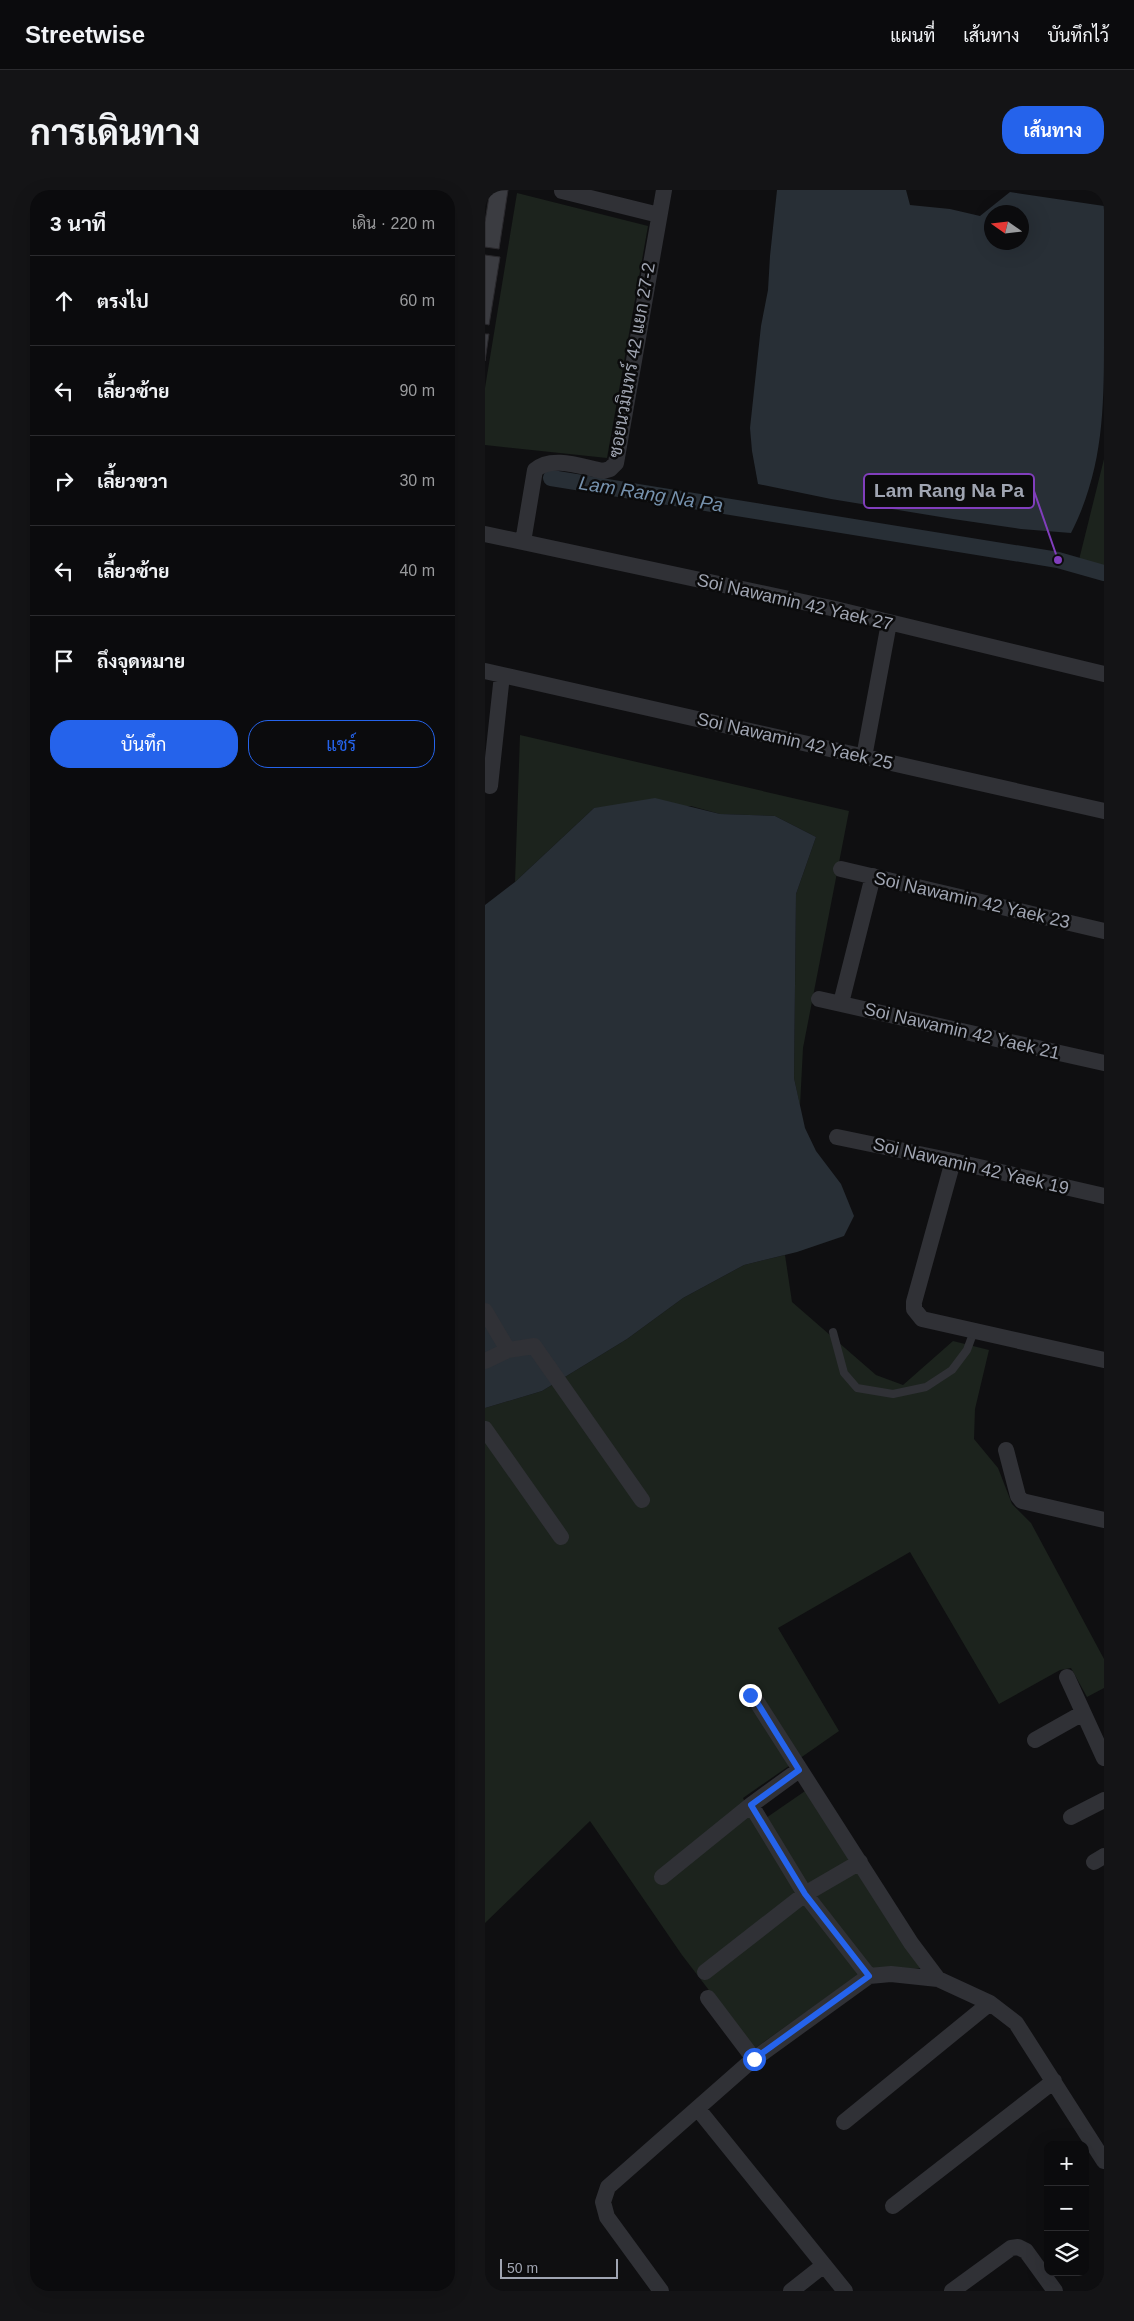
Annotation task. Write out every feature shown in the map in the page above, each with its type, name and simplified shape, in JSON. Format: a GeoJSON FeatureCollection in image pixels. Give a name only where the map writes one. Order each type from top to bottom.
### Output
{"type":"FeatureCollection","features":[{"type":"Feature","properties":{"kind":"street","name":"ซอยนวมินทร์ 42 แยก 27-2"},"geometry":{"type":"LineString","coordinates":[[523,542],[535,470],[543,463],[555,462],[603,471],[610,469],[616,463],[664,190]]}},
{"type":"Feature","properties":{"kind":"street"},"geometry":{"type":"LineString","coordinates":[[561,191],[659,215]]}},
{"type":"Feature","properties":{"kind":"street","name":"Soi Nawamin 42 Yaek 27"},"geometry":{"type":"LineString","coordinates":[[485,534],[889,623],[1104,674]]}},
{"type":"Feature","properties":{"kind":"street"},"geometry":{"type":"LineString","coordinates":[[864,757],[889,623]]}},
{"type":"Feature","properties":{"kind":"street","name":"Soi Nawamin 42 Yaek 25"},"geometry":{"type":"LineString","coordinates":[[485,671],[1104,811]]}},
{"type":"Feature","properties":{"kind":"street"},"geometry":{"type":"LineString","coordinates":[[490,786],[501,675]]}},
{"type":"Feature","properties":{"kind":"street","name":"Soi Nawamin 42 Yaek 23"},"geometry":{"type":"LineString","coordinates":[[841,869],[1104,931]]}},
{"type":"Feature","properties":{"kind":"street"},"geometry":{"type":"LineString","coordinates":[[841,1003],[873,876]]}},
{"type":"Feature","properties":{"kind":"street","name":"Soi Nawamin 42 Yaek 21"},"geometry":{"type":"LineString","coordinates":[[819,999],[1104,1064]]}},
{"type":"Feature","properties":{"kind":"street","name":"Soi Nawamin 42 Yaek 19"},"geometry":{"type":"LineString","coordinates":[[837,1137],[953,1161],[1104,1196]]}},
{"type":"Feature","properties":{"kind":"street"},"geometry":{"type":"LineString","coordinates":[[953,1161],[914,1309],[922,1319],[1104,1360]]}},
{"type":"Feature","properties":{"kind":"street"},"geometry":{"type":"LineString","coordinates":[[485,1311],[508,1350]]}},
{"type":"Feature","properties":{"kind":"street"},"geometry":{"type":"LineString","coordinates":[[485,1361],[508,1350],[534,1346],[642,1500]]}},
{"type":"Feature","properties":{"kind":"street"},"geometry":{"type":"LineString","coordinates":[[485,1429],[561,1537]]}},
{"type":"Feature","properties":{"kind":"street"},"geometry":{"type":"LineString","coordinates":[[1006,1450],[1018,1496],[1022,1501],[1104,1520]]}},
{"type":"Feature","properties":{"kind":"street"},"geometry":{"type":"LineString","coordinates":[[1067,1677],[1104,1758]]}},
{"type":"Feature","properties":{"kind":"street"},"geometry":{"type":"LineString","coordinates":[[750,1695],[755,1699],[911,1943],[938,1979]]}},
{"type":"Feature","properties":{"kind":"street"},"geometry":{"type":"LineString","coordinates":[[1035,1740],[1083,1713]]}},
{"type":"Feature","properties":{"kind":"street"},"geometry":{"type":"LineString","coordinates":[[662,1877],[751,1805],[799,1770]]}},
{"type":"Feature","properties":{"kind":"street"},"geometry":{"type":"LineString","coordinates":[[1071,1817],[1104,1800]]}},
{"type":"Feature","properties":{"kind":"street"},"geometry":{"type":"LineString","coordinates":[[751,1805],[805,1894],[869,1976]]}},
{"type":"Feature","properties":{"kind":"street"},"geometry":{"type":"LineString","coordinates":[[705,1972],[805,1894],[860,1862]]}},
{"type":"Feature","properties":{"kind":"street"},"geometry":{"type":"LineString","coordinates":[[661,2291],[607,2217],[603,2202],[608,2187],[754,2059],[869,1976],[891,1974],[938,1979],[990,2004],[1016,2024],[1104,2161]]}},
{"type":"Feature","properties":{"kind":"street"},"geometry":{"type":"LineString","coordinates":[[708,1998],[754,2059]]}},
{"type":"Feature","properties":{"kind":"street"},"geometry":{"type":"LineString","coordinates":[[844,2122],[990,2004]]}},
{"type":"Feature","properties":{"kind":"street"},"geometry":{"type":"LineString","coordinates":[[893,2206],[1054,2081]]}},
{"type":"Feature","properties":{"kind":"street"},"geometry":{"type":"LineString","coordinates":[[698,2109],[845,2291]]}},
{"type":"Feature","properties":{"kind":"street"},"geometry":{"type":"LineString","coordinates":[[952,2291],[1011,2248],[1019,2246],[1027,2251],[1055,2291]]}},
{"type":"Feature","properties":{"kind":"street"},"geometry":{"type":"LineString","coordinates":[[791,2291],[824,2265]]}},
{"type":"Feature","properties":{"kind":"lane"},"geometry":{"type":"LineString","coordinates":[[833,1332],[843,1373],[857,1388],[893,1394],[926,1387],[952,1370],[967,1350],[974,1330]]}},
{"type":"Feature","properties":{"kind":"shaded area"},"geometry":{"type":"Polygon","coordinates":[[[777,190],[906,190],[910,205],[950,209],[980,216],[984,213],[984,250],[1029,250],[1029,205],[994,205],[1010,192],[1104,206],[1104,362],[1100,437],[1090,485],[1071,533],[1021,529],[953,519],[831,499],[758,484],[750,428],[761,326],[768,290],[777,190]]]}},
{"type":"Feature","properties":{"kind":"shaded area"},"geometry":{"type":"Polygon","coordinates":[[[517,193],[648,226],[607,458],[485,445],[485,388],[517,193]]]}},
{"type":"Feature","properties":{"kind":"shaded area"},"geometry":{"type":"Polygon","coordinates":[[[1104,459],[1104,578],[1076,572],[1104,459]]]}},
{"type":"Feature","properties":{"kind":"shaded area"},"geometry":{"type":"Polygon","coordinates":[[[520,735],[849,811],[803,1048],[800,1106],[794,1078],[796,894],[816,837],[775,816],[720,814],[691,806],[594,808],[515,882],[520,735]]]}},
{"type":"Feature","properties":{"kind":"shaded area"},"geometry":{"type":"Polygon","coordinates":[[[655,798],[720,814],[775,816],[816,837],[796,894],[794,1078],[805,1128],[816,1151],[841,1184],[854,1216],[844,1236],[797,1252],[744,1265],[683,1298],[627,1339],[542,1391],[485,1408],[485,905],[515,882],[594,808],[655,798]]]}},
{"type":"Feature","properties":{"kind":"shaded area"},"geometry":{"type":"Polygon","coordinates":[[[785,1255],[792,1302],[876,1375],[903,1385],[953,1341],[989,1350],[975,1409],[974,1439],[998,1468],[1012,1504],[1031,1523],[1104,1659],[1104,1688],[1087,1697],[1071,1668],[1060,1670],[999,1704],[910,1552],[778,1628],[839,1731],[743,1798],[756,1825],[808,1789],[922,1968],[858,1975],[754,2049],[682,1955],[590,1821],[485,1923],[485,1408],[542,1391],[627,1339],[683,1298],[744,1265],[785,1255]]]}},
{"type":"Feature","properties":{"kind":"building"},"geometry":{"type":"Polygon","coordinates":[[[490,190],[508,190],[499,249],[485,247],[485,222],[490,190]]]}},
{"type":"Feature","properties":{"kind":"building"},"geometry":{"type":"Polygon","coordinates":[[[485,255],[500,257],[489,325],[485,324],[485,255]]]}},
{"type":"Feature","properties":{"kind":"building"},"geometry":{"type":"Polygon","coordinates":[[[485,334],[489,334],[485,361],[485,334]]]}},
{"type":"Feature","properties":{"kind":"waterway","name":"Lam Rang Na Pa"},"geometry":{"type":"LineString","coordinates":[[551,478],[1058,560],[1104,573]]}},
{"type":"Feature","properties":{"kind":"place","name":"Lam Rang Na Pa"},"geometry":{"type":"Point","coordinates":[1058,560]}},
{"type":"Feature","properties":{"kind":"route"},"geometry":{"type":"LineString","coordinates":[[750,1695],[755,1699],[799,1770],[751,1805],[805,1894],[869,1976],[754,2059]]}}]}
